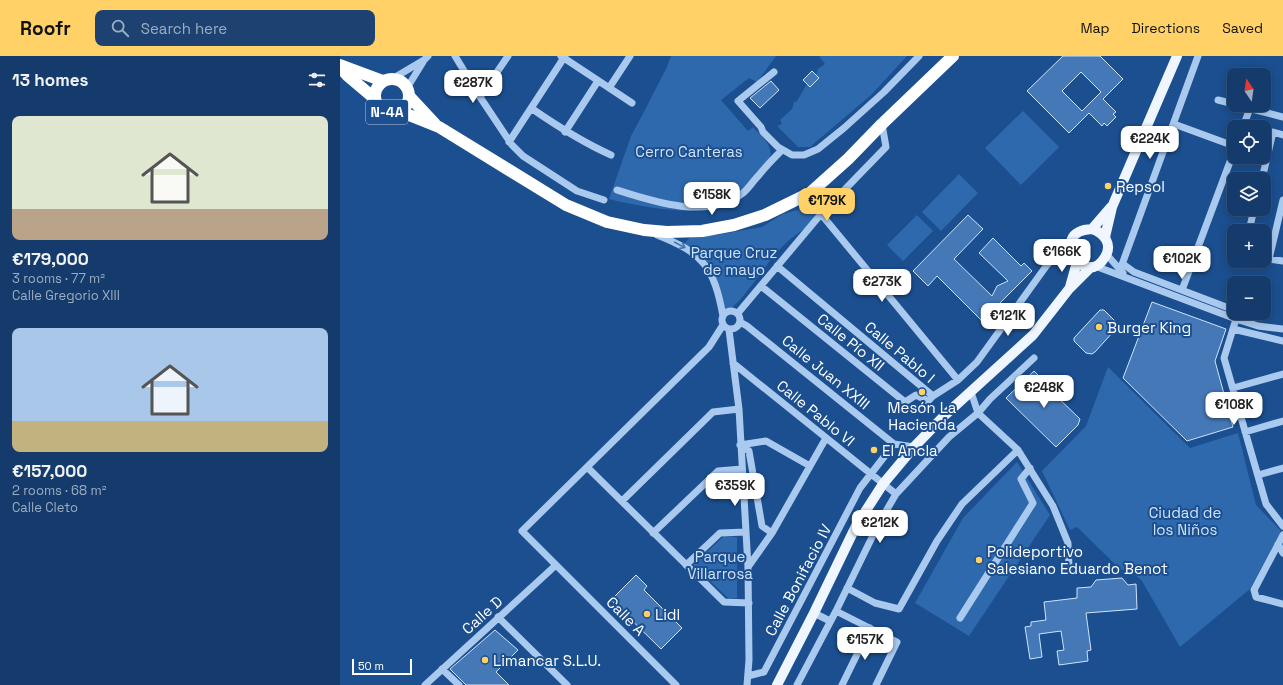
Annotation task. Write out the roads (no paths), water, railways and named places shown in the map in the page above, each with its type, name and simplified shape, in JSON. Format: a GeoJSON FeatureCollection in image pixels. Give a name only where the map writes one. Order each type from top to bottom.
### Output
{"type":"FeatureCollection","features":[{"type":"Feature","properties":{"kind":"highway","name":"N-4A"},"geometry":{"type":"LineString","coordinates":[[399,111],[439,127],[566,205],[607,222],[644,230],[667,232],[702,231],[734,225],[765,215],[810,193],[953,56]]}},
{"type":"Feature","properties":{"kind":"highway","name":"N-4A"},"geometry":{"type":"LineString","coordinates":[[340,66],[387,80],[400,81],[439,127]]}},
{"type":"Feature","properties":{"kind":"highway","name":"N-4A"},"geometry":{"type":"LineString","coordinates":[[340,66],[348,76],[374,98],[379,108],[384,111],[390,113],[399,111],[406,105],[408,92]]}},
{"type":"Feature","properties":{"kind":"highway","name":"N-4A"},"geometry":{"type":"LineString","coordinates":[[374,98],[376,88],[387,80]]}},
{"type":"Feature","properties":{"kind":"main road"},"geometry":{"type":"LineString","coordinates":[[1105,237],[1112,207],[1140,145],[1177,56]]}},
{"type":"Feature","properties":{"kind":"main road"},"geometry":{"type":"LineString","coordinates":[[1092,229],[1112,207]]}},
{"type":"Feature","properties":{"kind":"main road"},"geometry":{"type":"LineString","coordinates":[[777,685],[856,526],[884,484],[914,447],[945,415],[1032,335],[1069,289],[1093,266],[1103,261],[1107,255],[1108,242],[1100,232],[1092,229],[1085,229],[1077,233],[1073,238],[1070,244],[1070,251],[1072,257],[1083,266],[1093,266]]}},
{"type":"Feature","properties":{"kind":"main road"},"geometry":{"type":"LineString","coordinates":[[1069,289],[1077,262]]}},
{"type":"Feature","properties":{"kind":"street"},"geometry":{"type":"LineString","coordinates":[[455,56],[509,142],[523,156],[577,191],[604,200]]}},
{"type":"Feature","properties":{"kind":"street"},"geometry":{"type":"LineString","coordinates":[[480,98],[508,56]]}},
{"type":"Feature","properties":{"kind":"street"},"geometry":{"type":"LineString","coordinates":[[609,88],[630,56]]}},
{"type":"Feature","properties":{"kind":"street"},"geometry":{"type":"LineString","coordinates":[[774,72],[738,101],[761,127],[763,132],[782,150],[792,155],[800,156],[818,149],[866,109],[919,56]]}},
{"type":"Feature","properties":{"kind":"street"},"geometry":{"type":"LineString","coordinates":[[1122,267],[1198,56]]}},
{"type":"Feature","properties":{"kind":"street"},"geometry":{"type":"LineString","coordinates":[[509,142],[563,57],[632,103]]}},
{"type":"Feature","properties":{"kind":"street"},"geometry":{"type":"LineString","coordinates":[[387,80],[426,58]]}},
{"type":"Feature","properties":{"kind":"street"},"geometry":{"type":"LineString","coordinates":[[408,92],[426,58]]}},
{"type":"Feature","properties":{"kind":"street"},"geometry":{"type":"LineString","coordinates":[[565,132],[598,81]]}},
{"type":"Feature","properties":{"kind":"street"},"geometry":{"type":"LineString","coordinates":[[1218,100],[1227,103]]}},
{"type":"Feature","properties":{"kind":"street"},"geometry":{"type":"LineString","coordinates":[[531,108],[565,132],[612,155]]}},
{"type":"Feature","properties":{"kind":"street"},"geometry":{"type":"LineString","coordinates":[[1265,112],[1283,117]]}},
{"type":"Feature","properties":{"kind":"street"},"geometry":{"type":"LineString","coordinates":[[738,313],[821,214],[886,147],[882,124]]}},
{"type":"Feature","properties":{"kind":"street"},"geometry":{"type":"LineString","coordinates":[[1174,124],[1227,143]]}},
{"type":"Feature","properties":{"kind":"street"},"geometry":{"type":"LineString","coordinates":[[1264,172],[1273,132],[1283,134]]}},
{"type":"Feature","properties":{"kind":"street"},"geometry":{"type":"LineString","coordinates":[[617,190],[673,206],[706,207],[718,205],[730,201],[743,193],[782,150]]}},
{"type":"Feature","properties":{"kind":"street"},"geometry":{"type":"LineString","coordinates":[[1182,290],[1229,164]]}},
{"type":"Feature","properties":{"kind":"street"},"geometry":{"type":"LineString","coordinates":[[1271,245],[1281,220],[1283,200]]}},
{"type":"Feature","properties":{"kind":"street"},"geometry":{"type":"LineString","coordinates":[[821,214],[958,380]]}},
{"type":"Feature","properties":{"kind":"street"},"geometry":{"type":"LineString","coordinates":[[644,230],[682,246],[694,253],[704,264],[714,278],[723,316],[722,320],[726,327],[733,363],[738,409],[746,532],[749,603],[749,660],[747,685]]}},
{"type":"Feature","properties":{"kind":"street"},"geometry":{"type":"LineString","coordinates":[[931,399],[958,380],[977,362],[1047,265],[1058,254],[1070,251]]}},
{"type":"Feature","properties":{"kind":"street"},"geometry":{"type":"LineString","coordinates":[[1107,255],[1122,267],[1227,307]]}},
{"type":"Feature","properties":{"kind":"street"},"geometry":{"type":"LineString","coordinates":[[1271,259],[1283,261]]}},
{"type":"Feature","properties":{"kind":"street","name":"Calle Pablo I"},"geometry":{"type":"LineString","coordinates":[[777,266],[931,399]]}},
{"type":"Feature","properties":{"kind":"street"},"geometry":{"type":"LineString","coordinates":[[1093,266],[1227,316]]}},
{"type":"Feature","properties":{"kind":"street"},"geometry":{"type":"LineString","coordinates":[[1122,267],[1129,279]]}},
{"type":"Feature","properties":{"kind":"street","name":"Calle Pío XII"},"geometry":{"type":"LineString","coordinates":[[761,286],[905,402],[916,395],[931,399]]}},
{"type":"Feature","properties":{"kind":"street"},"geometry":{"type":"LineString","coordinates":[[723,316],[728,311],[738,313]]}},
{"type":"Feature","properties":{"kind":"street"},"geometry":{"type":"LineString","coordinates":[[726,327],[736,328],[740,322],[738,313]]}},
{"type":"Feature","properties":{"kind":"street"},"geometry":{"type":"LineString","coordinates":[[1236,320],[1224,358],[1266,504],[1283,526]]}},
{"type":"Feature","properties":{"kind":"street"},"geometry":{"type":"LineString","coordinates":[[1240,320],[1258,326],[1283,329]]}},
{"type":"Feature","properties":{"kind":"street","name":"Calle Juan XXIII"},"geometry":{"type":"LineString","coordinates":[[740,322],[753,330],[894,444]]}},
{"type":"Feature","properties":{"kind":"street"},"geometry":{"type":"LineString","coordinates":[[726,327],[709,347],[587,467],[724,602],[749,603]]}},
{"type":"Feature","properties":{"kind":"street"},"geometry":{"type":"LineString","coordinates":[[1233,329],[1283,341]]}},
{"type":"Feature","properties":{"kind":"street"},"geometry":{"type":"LineString","coordinates":[[797,685],[836,611],[878,525],[896,494],[949,437],[978,413],[990,399],[1034,358]]}},
{"type":"Feature","properties":{"kind":"street","name":"Calle Pablo VI"},"geometry":{"type":"LineString","coordinates":[[733,363],[896,494]]}},
{"type":"Feature","properties":{"kind":"street"},"geometry":{"type":"LineString","coordinates":[[1233,388],[1283,374]]}},
{"type":"Feature","properties":{"kind":"street"},"geometry":{"type":"LineString","coordinates":[[971,392],[978,413],[1018,450],[1053,506],[1068,543],[1069,568]]}},
{"type":"Feature","properties":{"kind":"street"},"geometry":{"type":"LineString","coordinates":[[622,501],[713,412],[738,409]]}},
{"type":"Feature","properties":{"kind":"street"},"geometry":{"type":"LineString","coordinates":[[1245,432],[1283,421]]}},
{"type":"Feature","properties":{"kind":"street"},"geometry":{"type":"LineString","coordinates":[[748,567],[772,534],[826,438]]}},
{"type":"Feature","properties":{"kind":"street"},"geometry":{"type":"LineString","coordinates":[[740,444],[766,441],[810,466]]}},
{"type":"Feature","properties":{"kind":"street"},"geometry":{"type":"LineString","coordinates":[[740,444],[750,451],[762,526],[772,534]]}},
{"type":"Feature","properties":{"kind":"street"},"geometry":{"type":"LineString","coordinates":[[894,444],[914,447]]}},
{"type":"Feature","properties":{"kind":"street","name":"Calle Bonifacio IV"},"geometry":{"type":"LineString","coordinates":[[748,676],[764,672],[860,488],[894,444]]}},
{"type":"Feature","properties":{"kind":"street"},"geometry":{"type":"LineString","coordinates":[[847,588],[875,603],[899,609],[937,541],[962,504],[1018,450]]}},
{"type":"Feature","properties":{"kind":"street","name":"Calle A"},"geometry":{"type":"LineString","coordinates":[[587,467],[522,531],[676,685]]}},
{"type":"Feature","properties":{"kind":"street"},"geometry":{"type":"LineString","coordinates":[[653,533],[718,471],[742,468]]}},
{"type":"Feature","properties":{"kind":"street"},"geometry":{"type":"LineString","coordinates":[[960,618],[1033,503],[1021,479],[1030,468]]}},
{"type":"Feature","properties":{"kind":"street"},"geometry":{"type":"LineString","coordinates":[[1258,475],[1283,468]]}},
{"type":"Feature","properties":{"kind":"street"},"geometry":{"type":"LineString","coordinates":[[686,565],[720,533],[746,532]]}},
{"type":"Feature","properties":{"kind":"street"},"geometry":{"type":"LineString","coordinates":[[1283,535],[1254,590],[1256,597],[1283,604]]}},
{"type":"Feature","properties":{"kind":"street"},"geometry":{"type":"LineString","coordinates":[[1278,544],[1283,553]]}},
{"type":"Feature","properties":{"kind":"street","name":"Calle D"},"geometry":{"type":"LineString","coordinates":[[424,685],[556,564]]}},
{"type":"Feature","properties":{"kind":"street"},"geometry":{"type":"LineString","coordinates":[[836,611],[897,642],[876,685]]}},
{"type":"Feature","properties":{"kind":"street"},"geometry":{"type":"LineString","coordinates":[[814,613],[830,621]]}},
{"type":"Feature","properties":{"kind":"street"},"geometry":{"type":"LineString","coordinates":[[498,617],[567,685]]}},
{"type":"Feature","properties":{"kind":"street"},"geometry":{"type":"LineString","coordinates":[[842,685],[870,628]]}},
{"type":"Feature","properties":{"kind":"street"},"geometry":{"type":"LineString","coordinates":[[442,669],[459,685]]}},
{"type":"Feature","properties":{"kind":"place","name":"Repsol"},"geometry":{"type":"Point","coordinates":[1108,186]}},
{"type":"Feature","properties":{"kind":"place","name":"Burger King"},"geometry":{"type":"Point","coordinates":[1099,327]}},
{"type":"Feature","properties":{"kind":"place","name":"Mesón La Hacienda"},"geometry":{"type":"Point","coordinates":[922,392]}},
{"type":"Feature","properties":{"kind":"place","name":"El Ancla"},"geometry":{"type":"Point","coordinates":[874,450]}},
{"type":"Feature","properties":{"kind":"place","name":"Polideportivo Salesiano Eduardo Benot"},"geometry":{"type":"Point","coordinates":[979,560]}},
{"type":"Feature","properties":{"kind":"place","name":"Lidl"},"geometry":{"type":"Point","coordinates":[647,614]}},
{"type":"Feature","properties":{"kind":"place","name":"Limancar S.L.U."},"geometry":{"type":"Point","coordinates":[485,660]}},
{"type":"Feature","properties":{"kind":"park label","name":"Cerro Canteras"},"geometry":{"type":"Point","coordinates":[689,151]}},
{"type":"Feature","properties":{"kind":"park label","name":"Parque Cruz de mayo"},"geometry":{"type":"Point","coordinates":[734,260]}},
{"type":"Feature","properties":{"kind":"park label","name":"Ciudad de los Niños"},"geometry":{"type":"Point","coordinates":[1185,520]}},
{"type":"Feature","properties":{"kind":"park label","name":"Parque Villarrosa"},"geometry":{"type":"Point","coordinates":[720,564]}}]}
